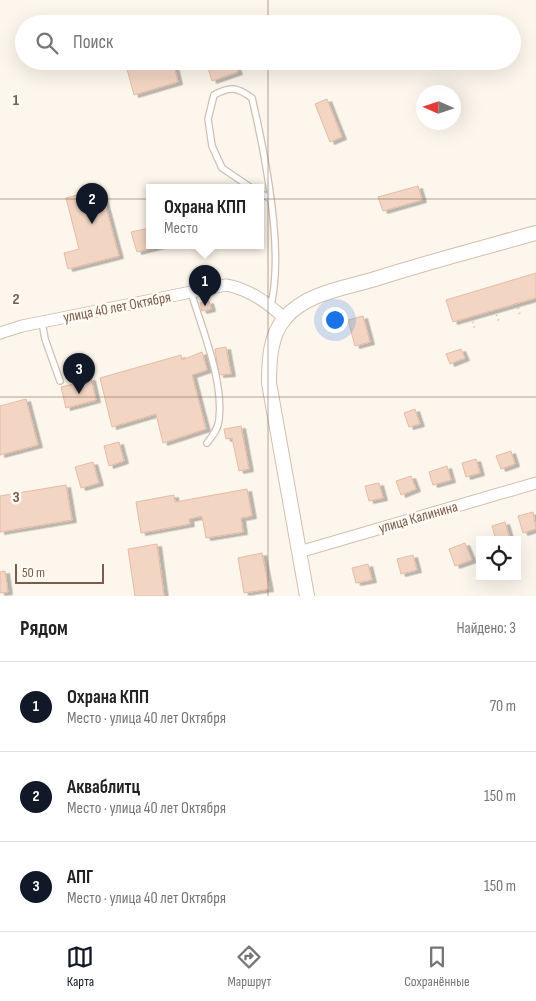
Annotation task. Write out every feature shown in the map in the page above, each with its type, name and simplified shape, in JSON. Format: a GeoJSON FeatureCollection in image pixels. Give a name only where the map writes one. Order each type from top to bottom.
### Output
{"type":"FeatureCollection","features":[{"type":"Feature","properties":{"kind":"street"},"geometry":{"type":"LineString","coordinates":[[307,596],[268,383],[268,363],[272,345],[277,330],[284,318],[298,305],[314,298],[419,265],[536,233]]}},
{"type":"Feature","properties":{"kind":"street","name":"улица 40 лет Октября"},"geometry":{"type":"LineString","coordinates":[[0,333],[42,322],[226,285],[240,288],[271,306],[284,318]]}},
{"type":"Feature","properties":{"kind":"street","name":"улица Калинина"},"geometry":{"type":"LineString","coordinates":[[299,552],[536,483]]}},
{"type":"Feature","properties":{"kind":"lane"},"geometry":{"type":"LineString","coordinates":[[246,184],[222,168],[212,146],[208,119],[214,95],[226,88],[240,89],[252,98],[269,198],[275,251],[274,290],[271,306]]}},
{"type":"Feature","properties":{"kind":"lane"},"geometry":{"type":"LineString","coordinates":[[264,195],[269,198]]}},
{"type":"Feature","properties":{"kind":"lane"},"geometry":{"type":"LineString","coordinates":[[192,292],[214,369],[219,404],[216,431],[207,443]]}},
{"type":"Feature","properties":{"kind":"lane"},"geometry":{"type":"LineString","coordinates":[[42,322],[45,339],[60,381]]}},
{"type":"Feature","properties":{"kind":"path"},"geometry":{"type":"LineString","coordinates":[[517,304],[520,316]]}},
{"type":"Feature","properties":{"kind":"path"},"geometry":{"type":"LineString","coordinates":[[495,310],[499,322]]}},
{"type":"Feature","properties":{"kind":"path"},"geometry":{"type":"LineString","coordinates":[[471,317],[475,329]]}},
{"type":"Feature","properties":{"kind":"building"},"geometry":{"type":"Polygon","coordinates":[[[127,70],[175,70],[178,82],[134,95],[127,70]]]}},
{"type":"Feature","properties":{"kind":"building"},"geometry":{"type":"Polygon","coordinates":[[[209,70],[237,70],[238,72],[212,81],[209,70]]]}},
{"type":"Feature","properties":{"kind":"building"},"geometry":{"type":"Polygon","coordinates":[[[327,99],[342,137],[330,142],[315,104],[327,99]]]}},
{"type":"Feature","properties":{"kind":"building"},"geometry":{"type":"Polygon","coordinates":[[[418,186],[422,200],[383,211],[378,197],[418,186]]]}},
{"type":"Feature","properties":{"kind":"building"},"geometry":{"type":"Polygon","coordinates":[[[101,189],[119,256],[68,269],[64,253],[79,249],[66,198],[101,189]]]}},
{"type":"Feature","properties":{"kind":"building"},"geometry":{"type":"Polygon","coordinates":[[[146,229],[146,249],[149,249],[137,252],[131,232],[146,229]]]}},
{"type":"Feature","properties":{"kind":"building"},"geometry":{"type":"Polygon","coordinates":[[[536,273],[536,298],[453,322],[446,300],[536,273]]]}},
{"type":"Feature","properties":{"kind":"building"},"geometry":{"type":"Polygon","coordinates":[[[209,301],[211,309],[202,311],[200,303],[209,301]]]}},
{"type":"Feature","properties":{"kind":"building"},"geometry":{"type":"Polygon","coordinates":[[[363,316],[370,342],[355,346],[348,320],[363,316]]]}},
{"type":"Feature","properties":{"kind":"building"},"geometry":{"type":"Polygon","coordinates":[[[226,347],[231,374],[219,375],[215,349],[226,347]]]}},
{"type":"Feature","properties":{"kind":"building"},"geometry":{"type":"Polygon","coordinates":[[[461,349],[465,358],[450,364],[446,354],[461,349]]]}},
{"type":"Feature","properties":{"kind":"building"},"geometry":{"type":"Polygon","coordinates":[[[202,352],[207,370],[192,375],[206,429],[163,443],[156,414],[112,427],[100,378],[181,355],[182,360],[202,352]]]}},
{"type":"Feature","properties":{"kind":"building"},"geometry":{"type":"Polygon","coordinates":[[[83,371],[85,379],[91,378],[96,400],[66,408],[61,387],[79,383],[77,373],[83,371]]]}},
{"type":"Feature","properties":{"kind":"building"},"geometry":{"type":"Polygon","coordinates":[[[26,399],[38,445],[0,455],[0,406],[26,399]]]}},
{"type":"Feature","properties":{"kind":"building"},"geometry":{"type":"Polygon","coordinates":[[[415,409],[420,424],[409,427],[404,413],[415,409]]]}},
{"type":"Feature","properties":{"kind":"building"},"geometry":{"type":"Polygon","coordinates":[[[241,426],[249,469],[239,471],[232,438],[226,439],[224,429],[241,426]]]}},
{"type":"Feature","properties":{"kind":"building"},"geometry":{"type":"Polygon","coordinates":[[[119,442],[124,461],[109,466],[104,446],[119,442]]]}},
{"type":"Feature","properties":{"kind":"building"},"geometry":{"type":"Polygon","coordinates":[[[511,451],[515,464],[501,469],[496,456],[511,451]]]}},
{"type":"Feature","properties":{"kind":"building"},"geometry":{"type":"Polygon","coordinates":[[[476,459],[480,473],[466,477],[462,463],[476,459]]]}},
{"type":"Feature","properties":{"kind":"building"},"geometry":{"type":"Polygon","coordinates":[[[93,462],[99,483],[81,488],[75,467],[93,462]]]}},
{"type":"Feature","properties":{"kind":"building"},"geometry":{"type":"Polygon","coordinates":[[[447,466],[451,480],[433,485],[429,472],[447,466]]]}},
{"type":"Feature","properties":{"kind":"building"},"geometry":{"type":"Polygon","coordinates":[[[411,476],[416,489],[401,495],[396,481],[411,476]]]}},
{"type":"Feature","properties":{"kind":"building"},"geometry":{"type":"Polygon","coordinates":[[[379,483],[383,498],[369,501],[365,486],[379,483]]]}},
{"type":"Feature","properties":{"kind":"building"},"geometry":{"type":"Polygon","coordinates":[[[66,485],[72,520],[0,532],[0,496],[66,485]]]}},
{"type":"Feature","properties":{"kind":"building"},"geometry":{"type":"Polygon","coordinates":[[[247,489],[252,516],[241,518],[243,532],[206,538],[202,516],[189,519],[190,524],[141,533],[136,502],[174,495],[175,502],[247,489]]]}},
{"type":"Feature","properties":{"kind":"building"},"geometry":{"type":"Polygon","coordinates":[[[533,512],[536,529],[523,533],[518,516],[533,512]]]}},
{"type":"Feature","properties":{"kind":"building"},"geometry":{"type":"Polygon","coordinates":[[[505,522],[509,536],[495,536],[492,526],[505,522]]]}},
{"type":"Feature","properties":{"kind":"building"},"geometry":{"type":"Polygon","coordinates":[[[465,543],[472,560],[455,566],[449,549],[465,543]]]}},
{"type":"Feature","properties":{"kind":"building"},"geometry":{"type":"Polygon","coordinates":[[[157,544],[164,596],[135,596],[128,549],[157,544]]]}},
{"type":"Feature","properties":{"kind":"building"},"geometry":{"type":"Polygon","coordinates":[[[262,553],[269,589],[244,593],[238,558],[262,553]]]}},
{"type":"Feature","properties":{"kind":"building"},"geometry":{"type":"Polygon","coordinates":[[[413,555],[417,570],[401,574],[397,559],[413,555]]]}},
{"type":"Feature","properties":{"kind":"building"},"geometry":{"type":"Polygon","coordinates":[[[368,564],[372,580],[356,583],[352,568],[368,564]]]}},
{"type":"Feature","properties":{"kind":"building"},"geometry":{"type":"Polygon","coordinates":[[[5,571],[8,592],[0,593],[0,572],[5,571]]]}},
{"type":"Feature","properties":{"kind":"place","name":"Акваблитц"},"geometry":{"type":"Point","coordinates":[92,224]}},
{"type":"Feature","properties":{"kind":"place","name":"Охрана КПП"},"geometry":{"type":"Point","coordinates":[205,306]}},
{"type":"Feature","properties":{"kind":"place","name":"АПГ"},"geometry":{"type":"Point","coordinates":[79,394]}}]}
